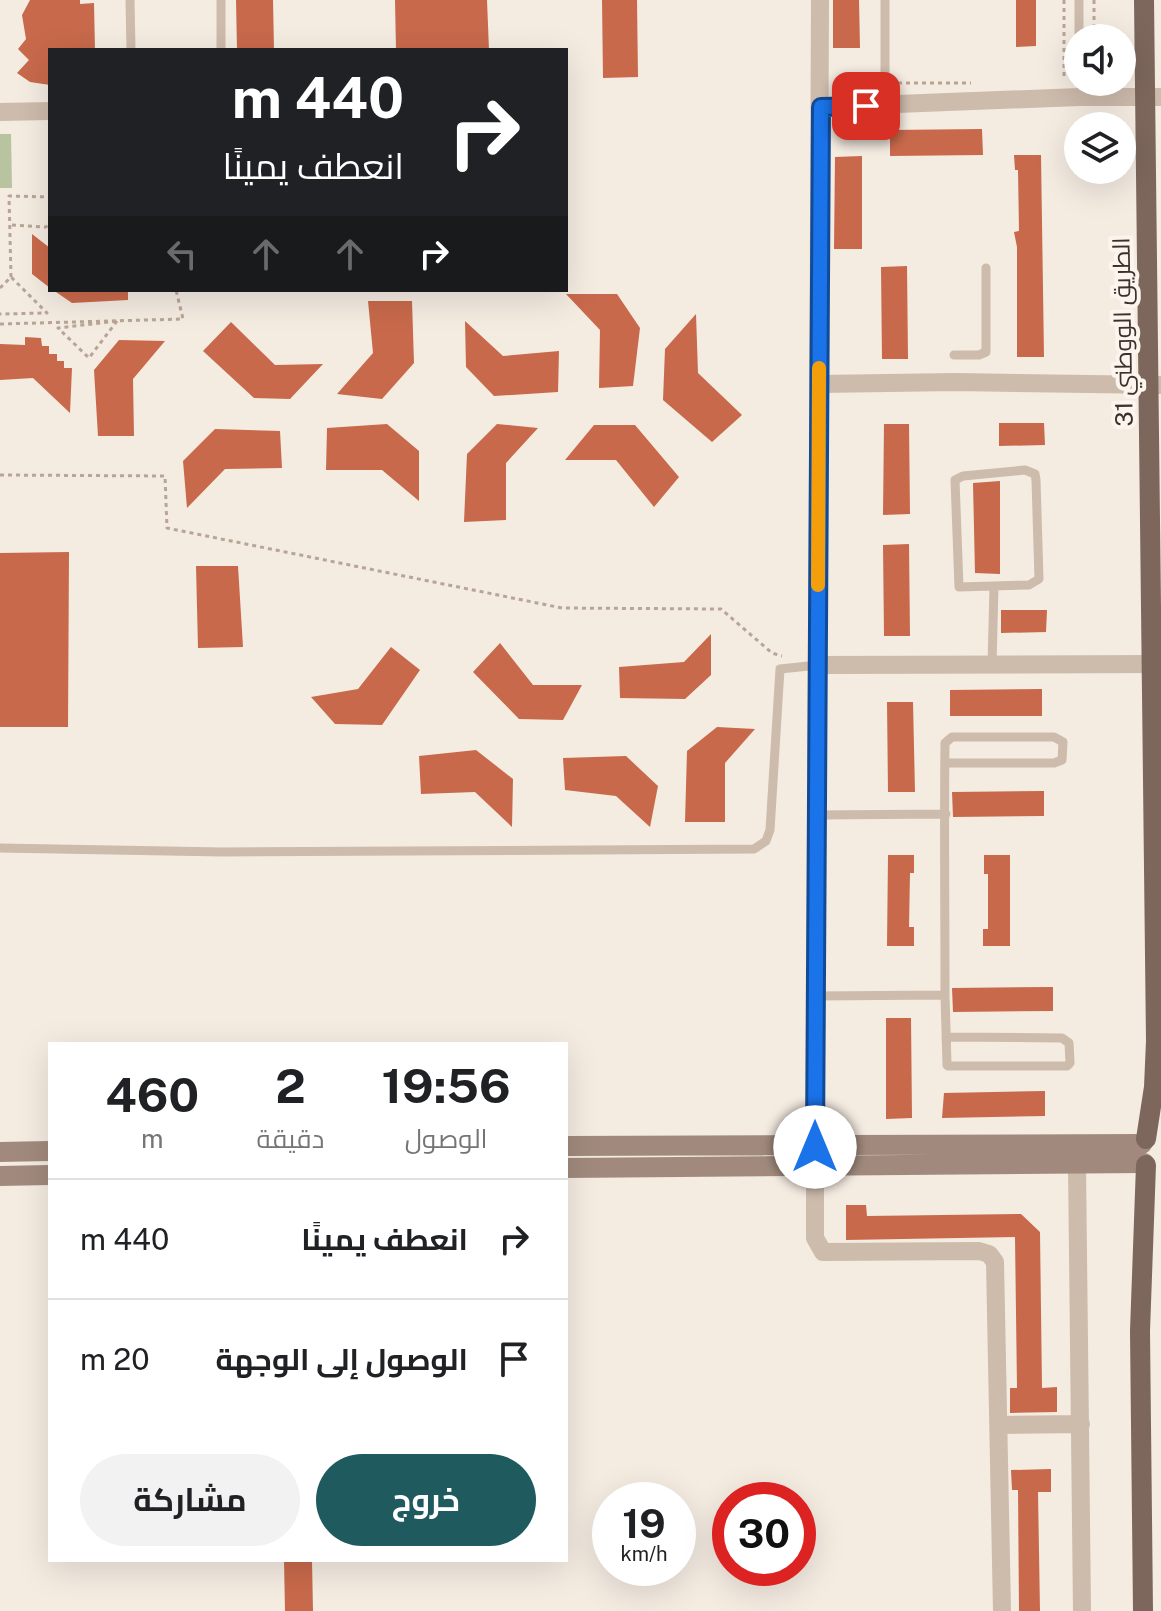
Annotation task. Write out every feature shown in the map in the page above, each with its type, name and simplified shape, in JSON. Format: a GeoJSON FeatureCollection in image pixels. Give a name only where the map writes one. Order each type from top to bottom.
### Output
{"type":"FeatureCollection","features":[{"type":"Feature","properties":{"kind":"main road","name":"الطريق الووطني 31"},"geometry":{"type":"LineString","coordinates":[[1143,1611],[1140,1315],[1156,1041],[1157,664],[1153,97],[1144,0]]}},
{"type":"Feature","properties":{"kind":"main road"},"geometry":{"type":"LineString","coordinates":[[568,1146],[1077,1164],[1150,1152]]}},
{"type":"Feature","properties":{"kind":"main road"},"geometry":{"type":"LineString","coordinates":[[0,1152],[48,1151]]}},
{"type":"Feature","properties":{"kind":"main road"},"geometry":{"type":"LineString","coordinates":[[568,1168],[815,1156],[1150,1152]]}},
{"type":"Feature","properties":{"kind":"main road"},"geometry":{"type":"LineString","coordinates":[[0,1176],[48,1175]]}},
{"type":"Feature","properties":{"kind":"street"},"geometry":{"type":"LineString","coordinates":[[820,0],[815,1238],[823,1252],[979,1251],[992,1256],[996,1266],[1002,1611]]}},
{"type":"Feature","properties":{"kind":"street"},"geometry":{"type":"LineString","coordinates":[[821,107],[1064,91]]}},
{"type":"Feature","properties":{"kind":"street"},"geometry":{"type":"LineString","coordinates":[[0,112],[48,111]]}},
{"type":"Feature","properties":{"kind":"street"},"geometry":{"type":"LineString","coordinates":[[819,384],[955,382],[1155,386]]}},
{"type":"Feature","properties":{"kind":"street"},"geometry":{"type":"LineString","coordinates":[[818,665],[1157,664]]}},
{"type":"Feature","properties":{"kind":"street"},"geometry":{"type":"LineString","coordinates":[[1077,1164],[1082,1611]]}},
{"type":"Feature","properties":{"kind":"street"},"geometry":{"type":"LineString","coordinates":[[999,1425],[1081,1424]]}},
{"type":"Feature","properties":{"kind":"lane"},"geometry":{"type":"LineString","coordinates":[[130,0],[131,48]]}},
{"type":"Feature","properties":{"kind":"lane"},"geometry":{"type":"LineString","coordinates":[[221,0],[221,48]]}},
{"type":"Feature","properties":{"kind":"lane"},"geometry":{"type":"LineString","coordinates":[[885,0],[885,83]]}},
{"type":"Feature","properties":{"kind":"lane"},"geometry":{"type":"LineString","coordinates":[[1079,0],[1079,24]]}},
{"type":"Feature","properties":{"kind":"lane"},"geometry":{"type":"LineString","coordinates":[[954,355],[986,352],[986,268]]}},
{"type":"Feature","properties":{"kind":"lane"},"geometry":{"type":"LineString","coordinates":[[1031,470],[1036,480],[1039,579],[1029,585],[994,587],[964,588],[958,583],[954,483],[963,476],[1031,470]]}},
{"type":"Feature","properties":{"kind":"lane"},"geometry":{"type":"LineString","coordinates":[[992,665],[994,587]]}},
{"type":"Feature","properties":{"kind":"lane"},"geometry":{"type":"LineString","coordinates":[[0,848],[223,852],[754,849],[766,841],[770,830],[780,669],[818,665]]}},
{"type":"Feature","properties":{"kind":"lane"},"geometry":{"type":"LineString","coordinates":[[945,763],[1054,763],[1062,760],[1063,742],[1054,737],[952,737],[945,743],[945,763],[946,814],[945,995],[946,1037],[948,1066],[1067,1066],[1071,1061],[1069,1043],[1062,1038],[946,1037]]}},
{"type":"Feature","properties":{"kind":"lane"},"geometry":{"type":"LineString","coordinates":[[817,815],[946,814]]}},
{"type":"Feature","properties":{"kind":"lane"},"geometry":{"type":"LineString","coordinates":[[815,996],[945,995]]}},
{"type":"Feature","properties":{"kind":"path"},"geometry":{"type":"LineString","coordinates":[[1064,0],[1064,24]]}},
{"type":"Feature","properties":{"kind":"path"},"geometry":{"type":"LineString","coordinates":[[1094,0],[1094,24]]}},
{"type":"Feature","properties":{"kind":"path"},"geometry":{"type":"LineString","coordinates":[[829,84],[974,83]]}},
{"type":"Feature","properties":{"kind":"path"},"geometry":{"type":"LineString","coordinates":[[0,314],[47,313],[11,277],[9,196],[48,197]]}},
{"type":"Feature","properties":{"kind":"path"},"geometry":{"type":"LineString","coordinates":[[10,225],[48,225]]}},
{"type":"Feature","properties":{"kind":"path"},"geometry":{"type":"LineString","coordinates":[[0,288],[11,277]]}},
{"type":"Feature","properties":{"kind":"path"},"geometry":{"type":"LineString","coordinates":[[0,324],[183,319],[176,292]]}},
{"type":"Feature","properties":{"kind":"path"},"geometry":{"type":"LineString","coordinates":[[117,321],[89,358],[58,328],[87,324],[117,321]]}},
{"type":"Feature","properties":{"kind":"path"},"geometry":{"type":"LineString","coordinates":[[0,475],[165,476],[167,528],[562,608],[721,609],[772,653],[787,657]]}},
{"type":"Feature","properties":{"kind":"green space"},"geometry":{"type":"Polygon","coordinates":[[[0,134],[11,134],[12,188],[0,188],[0,134]]]}},
{"type":"Feature","properties":{"kind":"building"},"geometry":{"type":"Polygon","coordinates":[[[30,0],[94,3],[95,48],[48,48],[48,85],[30,82],[17,73],[29,60],[18,49],[26,39],[22,15],[30,0]]]}},
{"type":"Feature","properties":{"kind":"building"},"geometry":{"type":"Polygon","coordinates":[[[236,0],[273,0],[274,48],[237,48],[236,0]]]}},
{"type":"Feature","properties":{"kind":"building"},"geometry":{"type":"Polygon","coordinates":[[[395,0],[487,0],[489,48],[396,48],[395,0]]]}},
{"type":"Feature","properties":{"kind":"building"},"geometry":{"type":"Polygon","coordinates":[[[602,0],[637,0],[638,77],[603,78],[602,0]]]}},
{"type":"Feature","properties":{"kind":"building"},"geometry":{"type":"Polygon","coordinates":[[[833,0],[859,0],[860,48],[833,48],[833,0]]]}},
{"type":"Feature","properties":{"kind":"building"},"geometry":{"type":"Polygon","coordinates":[[[1016,0],[1036,0],[1036,46],[1016,47],[1016,0]]]}},
{"type":"Feature","properties":{"kind":"building"},"geometry":{"type":"Polygon","coordinates":[[[982,129],[983,155],[890,156],[890,130],[982,129]]]}},
{"type":"Feature","properties":{"kind":"building"},"geometry":{"type":"Polygon","coordinates":[[[1014,155],[1041,155],[1044,357],[1017,357],[1017,247],[1014,232],[1019,231],[1018,170],[1015,170],[1014,155]]]}},
{"type":"Feature","properties":{"kind":"building"},"geometry":{"type":"Polygon","coordinates":[[[862,156],[862,249],[834,249],[835,157],[862,156]]]}},
{"type":"Feature","properties":{"kind":"building"},"geometry":{"type":"Polygon","coordinates":[[[32,234],[48,246],[48,286],[32,274],[32,234]]]}},
{"type":"Feature","properties":{"kind":"building"},"geometry":{"type":"Polygon","coordinates":[[[907,266],[908,359],[882,359],[881,267],[907,266]]]}},
{"type":"Feature","properties":{"kind":"building"},"geometry":{"type":"Polygon","coordinates":[[[56,292],[128,292],[128,300],[72,303],[56,292]]]}},
{"type":"Feature","properties":{"kind":"building"},"geometry":{"type":"Polygon","coordinates":[[[566,294],[617,294],[640,328],[633,386],[599,388],[600,330],[566,294]]]}},
{"type":"Feature","properties":{"kind":"building"},"geometry":{"type":"Polygon","coordinates":[[[368,301],[412,301],[414,363],[382,399],[337,394],[373,353],[368,301]]]}},
{"type":"Feature","properties":{"kind":"building"},"geometry":{"type":"Polygon","coordinates":[[[696,314],[698,373],[742,415],[712,442],[663,400],[665,349],[696,314]]]}},
{"type":"Feature","properties":{"kind":"building"},"geometry":{"type":"Polygon","coordinates":[[[465,321],[503,356],[559,351],[558,392],[494,396],[466,367],[465,321]]]}},
{"type":"Feature","properties":{"kind":"building"},"geometry":{"type":"Polygon","coordinates":[[[231,322],[275,365],[323,364],[290,399],[254,398],[203,351],[231,322]]]}},
{"type":"Feature","properties":{"kind":"building"},"geometry":{"type":"Polygon","coordinates":[[[25,337],[41,338],[42,346],[49,346],[49,354],[57,354],[57,361],[64,361],[64,368],[72,368],[70,413],[33,378],[0,380],[0,344],[25,345],[25,337]]]}},
{"type":"Feature","properties":{"kind":"building"},"geometry":{"type":"Polygon","coordinates":[[[119,340],[165,341],[133,379],[134,436],[98,436],[94,370],[119,340]]]}},
{"type":"Feature","properties":{"kind":"building"},"geometry":{"type":"Polygon","coordinates":[[[999,423],[1044,423],[1045,445],[999,446],[999,423]]]}},
{"type":"Feature","properties":{"kind":"building"},"geometry":{"type":"Polygon","coordinates":[[[387,424],[419,451],[419,501],[382,470],[326,470],[327,428],[387,424]]]}},
{"type":"Feature","properties":{"kind":"building"},"geometry":{"type":"Polygon","coordinates":[[[497,424],[538,428],[506,463],[506,520],[464,522],[467,454],[497,424]]]}},
{"type":"Feature","properties":{"kind":"building"},"geometry":{"type":"Polygon","coordinates":[[[884,424],[909,424],[910,514],[883,515],[884,424]]]}},
{"type":"Feature","properties":{"kind":"building"},"geometry":{"type":"Polygon","coordinates":[[[594,425],[635,425],[679,477],[654,507],[616,460],[565,460],[594,425]]]}},
{"type":"Feature","properties":{"kind":"building"},"geometry":{"type":"Polygon","coordinates":[[[215,429],[280,431],[282,468],[225,469],[187,508],[183,461],[215,429]]]}},
{"type":"Feature","properties":{"kind":"building"},"geometry":{"type":"Polygon","coordinates":[[[1000,481],[1000,574],[975,573],[973,483],[1000,481]]]}},
{"type":"Feature","properties":{"kind":"building"},"geometry":{"type":"Polygon","coordinates":[[[909,544],[910,636],[884,636],[883,545],[909,544]]]}},
{"type":"Feature","properties":{"kind":"building"},"geometry":{"type":"Polygon","coordinates":[[[69,552],[68,727],[0,727],[0,553],[69,552]]]}},
{"type":"Feature","properties":{"kind":"building"},"geometry":{"type":"Polygon","coordinates":[[[196,566],[238,566],[243,647],[198,648],[196,566]]]}},
{"type":"Feature","properties":{"kind":"building"},"geometry":{"type":"Polygon","coordinates":[[[1001,610],[1047,610],[1046,632],[1001,633],[1001,610]]]}},
{"type":"Feature","properties":{"kind":"building"},"geometry":{"type":"Polygon","coordinates":[[[711,634],[711,675],[685,699],[620,698],[619,667],[684,662],[711,634]]]}},
{"type":"Feature","properties":{"kind":"building"},"geometry":{"type":"Polygon","coordinates":[[[500,643],[533,685],[582,685],[563,720],[519,719],[473,672],[500,643]]]}},
{"type":"Feature","properties":{"kind":"building"},"geometry":{"type":"Polygon","coordinates":[[[391,647],[420,670],[382,725],[335,724],[311,697],[358,689],[391,647]]]}},
{"type":"Feature","properties":{"kind":"building"},"geometry":{"type":"Polygon","coordinates":[[[1042,689],[1042,716],[950,716],[950,690],[1042,689]]]}},
{"type":"Feature","properties":{"kind":"building"},"geometry":{"type":"Polygon","coordinates":[[[887,702],[913,702],[915,792],[888,792],[887,702]]]}},
{"type":"Feature","properties":{"kind":"building"},"geometry":{"type":"Polygon","coordinates":[[[717,727],[755,729],[725,763],[725,822],[685,822],[687,751],[717,727]]]}},
{"type":"Feature","properties":{"kind":"building"},"geometry":{"type":"Polygon","coordinates":[[[476,750],[513,779],[512,827],[475,792],[421,794],[419,756],[476,750]]]}},
{"type":"Feature","properties":{"kind":"building"},"geometry":{"type":"Polygon","coordinates":[[[626,756],[658,786],[650,827],[616,796],[565,790],[563,758],[626,756]]]}},
{"type":"Feature","properties":{"kind":"building"},"geometry":{"type":"Polygon","coordinates":[[[1044,791],[1044,816],[953,817],[952,792],[1044,791]]]}},
{"type":"Feature","properties":{"kind":"building"},"geometry":{"type":"Polygon","coordinates":[[[888,855],[914,855],[914,873],[910,873],[909,927],[914,927],[914,946],[887,946],[888,855]]]}},
{"type":"Feature","properties":{"kind":"building"},"geometry":{"type":"Polygon","coordinates":[[[984,855],[1010,855],[1010,946],[983,946],[983,929],[988,929],[988,874],[984,874],[984,855]]]}},
{"type":"Feature","properties":{"kind":"building"},"geometry":{"type":"Polygon","coordinates":[[[1053,987],[1053,1011],[953,1012],[952,988],[1053,987]]]}},
{"type":"Feature","properties":{"kind":"building"},"geometry":{"type":"Polygon","coordinates":[[[886,1018],[911,1018],[912,1118],[886,1119],[886,1018]]]}},
{"type":"Feature","properties":{"kind":"building"},"geometry":{"type":"Polygon","coordinates":[[[1045,1091],[1045,1116],[942,1118],[944,1093],[1045,1091]]]}},
{"type":"Feature","properties":{"kind":"building"},"geometry":{"type":"Polygon","coordinates":[[[846,1205],[866,1205],[867,1216],[1021,1214],[1040,1232],[1042,1388],[1057,1387],[1057,1412],[1010,1413],[1010,1388],[1017,1388],[1015,1237],[846,1240],[846,1205]]]}},
{"type":"Feature","properties":{"kind":"building"},"geometry":{"type":"Polygon","coordinates":[[[1051,1469],[1051,1492],[1038,1492],[1040,1611],[1019,1611],[1018,1490],[1012,1490],[1011,1470],[1051,1469]]]}},
{"type":"Feature","properties":{"kind":"building"},"geometry":{"type":"Polygon","coordinates":[[[284,1562],[312,1562],[313,1611],[285,1611],[284,1562]]]}},
{"type":"Feature","properties":{"kind":"slow traffic"},"geometry":{"type":"LineString","coordinates":[[818,585],[819,368]]}},
{"type":"Feature","properties":{"kind":"route"},"geometry":{"type":"LineString","coordinates":[[815,1147],[821,107],[866,106]]}}]}
